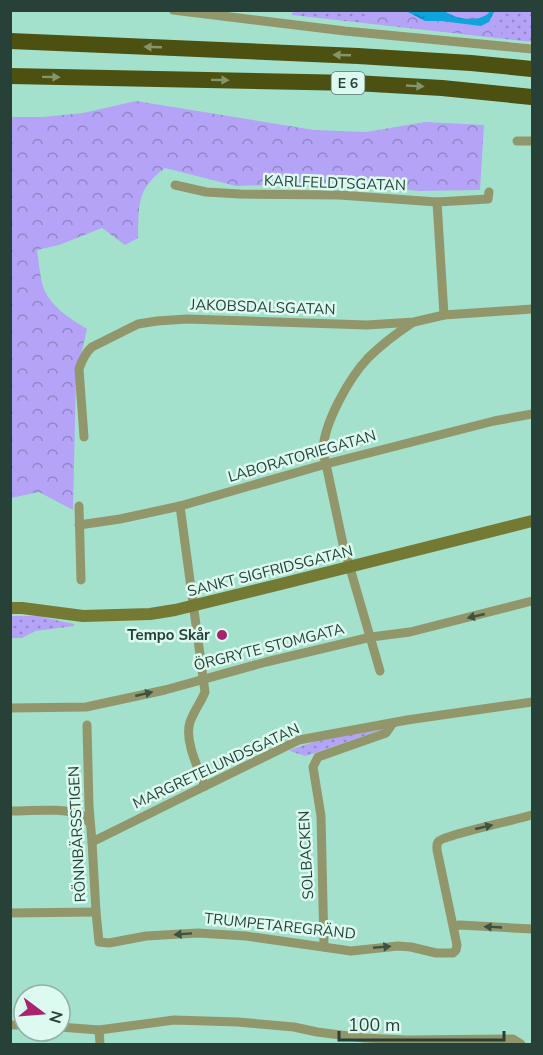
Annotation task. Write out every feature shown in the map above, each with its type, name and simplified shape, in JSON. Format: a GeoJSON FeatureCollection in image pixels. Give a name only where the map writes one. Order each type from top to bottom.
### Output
{"type":"FeatureCollection","features":[{"type":"Feature","properties":{"kind":"highway","name":"E 6"},"geometry":{"type":"LineString","coordinates":[[10,41],[358,56],[532,69]]}},
{"type":"Feature","properties":{"kind":"highway","name":"E 6"},"geometry":{"type":"LineString","coordinates":[[10,76],[355,83],[442,88],[532,97]]}},
{"type":"Feature","properties":{"kind":"street"},"geometry":{"type":"LineString","coordinates":[[173,10],[345,31],[532,49]]}},
{"type":"Feature","properties":{"kind":"street"},"geometry":{"type":"LineString","coordinates":[[517,141],[532,141]]}},
{"type":"Feature","properties":{"kind":"street","name":"KARLFELDTSGATAN"},"geometry":{"type":"LineString","coordinates":[[175,185],[228,194],[330,195],[437,202],[488,199],[489,192]]}},
{"type":"Feature","properties":{"kind":"street"},"geometry":{"type":"LineString","coordinates":[[437,202],[444,315]]}},
{"type":"Feature","properties":{"kind":"street","name":"JAKOBSDALSGATAN"},"geometry":{"type":"LineString","coordinates":[[84,437],[79,369],[82,360],[92,346],[138,324],[187,319],[368,325],[414,322],[444,315],[532,309]]}},
{"type":"Feature","properties":{"kind":"street"},"geometry":{"type":"LineString","coordinates":[[380,671],[343,544],[323,453],[324,440],[336,407],[351,380],[368,358],[414,322]]}},
{"type":"Feature","properties":{"kind":"street","name":"LABORATORIEGATAN"},"geometry":{"type":"LineString","coordinates":[[79,525],[180,506],[326,464],[494,421],[532,414]]}},
{"type":"Feature","properties":{"kind":"street"},"geometry":{"type":"LineString","coordinates":[[79,506],[81,580]]}},
{"type":"Feature","properties":{"kind":"street"},"geometry":{"type":"LineString","coordinates":[[180,506],[205,692],[190,721],[190,745],[205,786]]}},
{"type":"Feature","properties":{"kind":"street","name":"SANKT SIGFRIDSGATAN"},"geometry":{"type":"LineString","coordinates":[[10,608],[83,616],[150,614],[532,521]]}},
{"type":"Feature","properties":{"kind":"street","name":"ÖRGRYTE STOMGATA"},"geometry":{"type":"LineString","coordinates":[[10,708],[86,707],[165,690],[266,662],[371,637],[410,632],[532,601]]}},
{"type":"Feature","properties":{"kind":"street","name":"MARGRETELUNDSGATAN"},"geometry":{"type":"LineString","coordinates":[[92,842],[299,740],[532,702]]}},
{"type":"Feature","properties":{"kind":"street","name":"MARGRETELUNDSGATAN"},"geometry":{"type":"LineString","coordinates":[[314,763],[318,757],[386,733],[393,723]]}},
{"type":"Feature","properties":{"kind":"street","name":"RÖNNBÄRSSTIGEN"},"geometry":{"type":"LineString","coordinates":[[87,724],[90,823],[99,942]]}},
{"type":"Feature","properties":{"kind":"street","name":"SOLBACKEN"},"geometry":{"type":"LineString","coordinates":[[314,763],[321,826],[324,947]]}},
{"type":"Feature","properties":{"kind":"street"},"geometry":{"type":"LineString","coordinates":[[10,811],[63,811],[82,816],[90,823]]}},
{"type":"Feature","properties":{"kind":"street"},"geometry":{"type":"LineString","coordinates":[[532,815],[441,839],[437,850],[454,926],[532,929]]}},
{"type":"Feature","properties":{"kind":"street"},"geometry":{"type":"LineString","coordinates":[[10,914],[96,912]]}},
{"type":"Feature","properties":{"kind":"street","name":"TRUMPETAREGRÄND"},"geometry":{"type":"LineString","coordinates":[[99,942],[109,943],[146,936],[198,933],[246,936],[351,951],[398,946],[436,953],[453,953],[457,945],[454,926]]}},
{"type":"Feature","properties":{"kind":"street"},"geometry":{"type":"LineString","coordinates":[[72,1029],[99,1030],[174,1020],[238,1022],[294,1027],[364,1038],[513,1039],[521,1044]]}},
{"type":"Feature","properties":{"kind":"street"},"geometry":{"type":"LineString","coordinates":[[99,1030],[100,1044]]}},
{"type":"Feature","properties":{"kind":"green space"},"geometry":{"type":"Polygon","coordinates":[[[293,10],[532,11],[532,42],[292,15],[293,10]]]}},
{"type":"Feature","properties":{"kind":"green space"},"geometry":{"type":"Polygon","coordinates":[[[498,10],[495,27],[502,28],[501,38],[364,22],[365,11],[498,10]]]}},
{"type":"Feature","properties":{"kind":"green space"},"geometry":{"type":"Polygon","coordinates":[[[136,101],[314,130],[366,132],[425,122],[484,125],[480,190],[420,191],[330,183],[236,186],[165,168],[149,183],[141,198],[138,238],[125,245],[102,228],[59,245],[37,250],[47,296],[63,312],[87,329],[76,377],[73,510],[39,492],[11,498],[11,117],[83,113],[136,101]]]}},
{"type":"Feature","properties":{"kind":"green space"},"geometry":{"type":"Polygon","coordinates":[[[11,616],[37,616],[74,624],[74,626],[35,631],[22,638],[11,638],[11,616]]]}},
{"type":"Feature","properties":{"kind":"green space"},"geometry":{"type":"Polygon","coordinates":[[[386,728],[305,756],[290,751],[326,739],[386,728]]]}},
{"type":"Feature","properties":{"kind":"water"},"geometry":{"type":"Polygon","coordinates":[[[440,10],[468,19],[483,17],[490,11],[494,12],[489,22],[481,26],[425,21],[406,11],[440,10]]]}},
{"type":"Feature","properties":{"kind":"place","name":"Tempo Skår"},"geometry":{"type":"Point","coordinates":[222,635]}}]}
